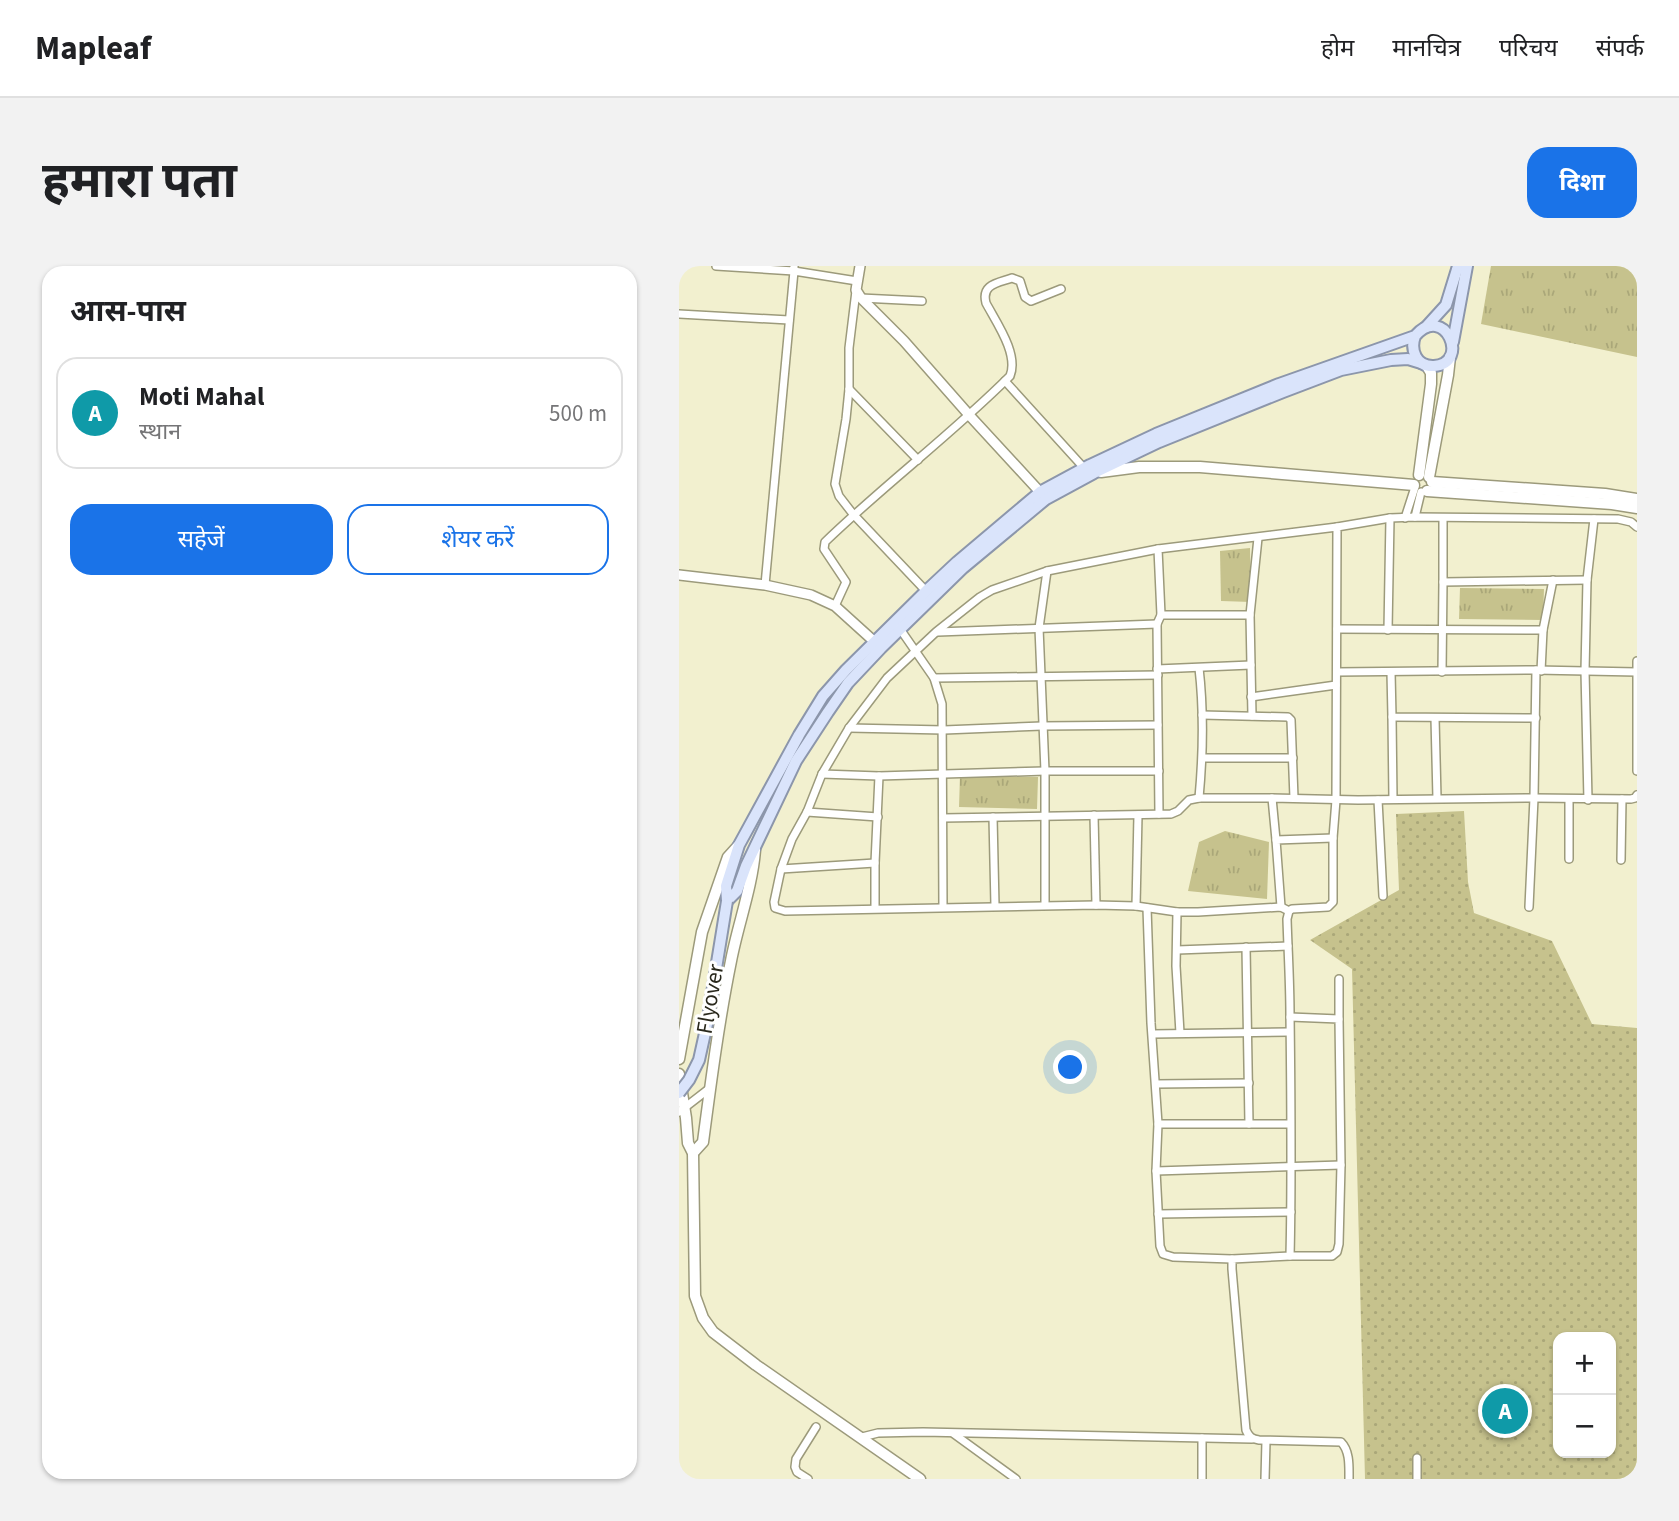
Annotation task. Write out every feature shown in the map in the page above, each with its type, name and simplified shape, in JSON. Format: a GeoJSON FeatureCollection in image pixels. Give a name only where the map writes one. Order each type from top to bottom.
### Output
{"type":"FeatureCollection","features":[{"type":"Feature","properties":{"kind":"main road"},"geometry":{"type":"LineString","coordinates":[[878,645],[963,568],[1046,499],[1089,470],[1156,434],[1279,384],[1415,336],[1445,305],[1458,266]]}},
{"type":"Feature","properties":{"kind":"main road"},"geometry":{"type":"LineString","coordinates":[[1422,484],[1448,375],[1467,266]]}},
{"type":"Feature","properties":{"kind":"main road"},"geometry":{"type":"LineString","coordinates":[[1426,327],[1440,327],[1453,343]]}},
{"type":"Feature","properties":{"kind":"main road"},"geometry":{"type":"LineString","coordinates":[[1415,336],[1412,351],[1431,373],[1422,484]]}},
{"type":"Feature","properties":{"kind":"main road"},"geometry":{"type":"LineString","coordinates":[[898,625],[926,591],[1040,492],[1341,370],[1408,359],[1440,365],[1450,357]]}},
{"type":"Feature","properties":{"kind":"main road"},"geometry":{"type":"LineString","coordinates":[[1089,470],[1200,467],[1422,484],[1605,494],[1637,499]]}},
{"type":"Feature","properties":{"kind":"main road"},"geometry":{"type":"LineString","coordinates":[[1422,484],[1637,508]]}},
{"type":"Feature","properties":{"kind":"main road","name":"Flyover"},"geometry":{"type":"LineString","coordinates":[[679,1093],[699,1060],[727,901],[726,886],[739,845],[823,696],[846,670],[878,645]]}},
{"type":"Feature","properties":{"kind":"main road","name":"Flyover"},"geometry":{"type":"LineString","coordinates":[[727,901],[737,891],[746,866],[796,761],[848,683],[878,645]]}},
{"type":"Feature","properties":{"kind":"main road"},"geometry":{"type":"LineString","coordinates":[[679,1059],[702,932],[728,857],[739,845]]}},
{"type":"Feature","properties":{"kind":"main road"},"geometry":{"type":"LineString","coordinates":[[694,1153],[703,1142],[727,978],[753,874],[755,850]]}},
{"type":"Feature","properties":{"kind":"main road"},"geometry":{"type":"LineString","coordinates":[[679,1074],[688,1143],[694,1153],[695,1296],[703,1318],[713,1332],[757,1365],[920,1479]]}},
{"type":"Feature","properties":{"kind":"street"},"geometry":{"type":"LineString","coordinates":[[716,266],[794,269],[858,290],[922,301]]}},
{"type":"Feature","properties":{"kind":"street"},"geometry":{"type":"LineString","coordinates":[[860,266],[849,348],[846,419],[835,484],[839,496],[853,514],[926,591]]}},
{"type":"Feature","properties":{"kind":"street"},"geometry":{"type":"LineString","coordinates":[[765,585],[794,269]]}},
{"type":"Feature","properties":{"kind":"street"},"geometry":{"type":"LineString","coordinates":[[835,606],[846,582],[824,549],[825,542],[853,514],[970,416],[1013,370],[1011,356],[986,303],[985,290],[1012,278],[1020,281],[1025,297],[1031,301],[1061,289]]}},
{"type":"Feature","properties":{"kind":"street"},"geometry":{"type":"LineString","coordinates":[[858,290],[1040,492]]}},
{"type":"Feature","properties":{"kind":"street"},"geometry":{"type":"LineString","coordinates":[[679,314],[789,320]]}},
{"type":"Feature","properties":{"kind":"street"},"geometry":{"type":"LineString","coordinates":[[1005,381],[1089,470]]}},
{"type":"Feature","properties":{"kind":"street"},"geometry":{"type":"LineString","coordinates":[[849,389],[918,460]]}},
{"type":"Feature","properties":{"kind":"street"},"geometry":{"type":"LineString","coordinates":[[1415,517],[1422,484]]}},
{"type":"Feature","properties":{"kind":"street"},"geometry":{"type":"LineString","coordinates":[[1405,518],[1422,484]]}},
{"type":"Feature","properties":{"kind":"street"},"geometry":{"type":"LineString","coordinates":[[1388,630],[1390,518]]}},
{"type":"Feature","properties":{"kind":"street"},"geometry":{"type":"LineString","coordinates":[[1337,527],[1336,800],[1331,906],[1177,912],[1136,906],[1096,905],[775,908],[781,869],[792,839],[807,812],[822,774],[849,728],[887,678],[936,632],[985,593],[1047,571],[1158,549],[1258,538],[1390,518],[1618,519],[1631,522],[1637,527]]}},
{"type":"Feature","properties":{"kind":"street"},"geometry":{"type":"LineString","coordinates":[[1443,519],[1443,671]]}},
{"type":"Feature","properties":{"kind":"street"},"geometry":{"type":"LineString","coordinates":[[1588,800],[1585,671],[1587,580],[1594,519]]}},
{"type":"Feature","properties":{"kind":"street"},"geometry":{"type":"LineString","coordinates":[[1252,716],[1250,615],[1258,538]]}},
{"type":"Feature","properties":{"kind":"street"},"geometry":{"type":"LineString","coordinates":[[1158,549],[1161,615],[1157,624],[1159,814]]}},
{"type":"Feature","properties":{"kind":"street"},"geometry":{"type":"LineString","coordinates":[[1045,905],[1045,771],[1039,628],[1047,571]]}},
{"type":"Feature","properties":{"kind":"street"},"geometry":{"type":"LineString","coordinates":[[679,575],[765,585],[811,595],[835,606],[878,645]]}},
{"type":"Feature","properties":{"kind":"street"},"geometry":{"type":"LineString","coordinates":[[1529,907],[1539,671],[1543,630],[1553,580]]}},
{"type":"Feature","properties":{"kind":"street"},"geometry":{"type":"LineString","coordinates":[[1443,582],[1587,580]]}},
{"type":"Feature","properties":{"kind":"street"},"geometry":{"type":"LineString","coordinates":[[1161,615],[1250,615]]}},
{"type":"Feature","properties":{"kind":"street"},"geometry":{"type":"LineString","coordinates":[[936,632],[1157,624]]}},
{"type":"Feature","properties":{"kind":"street"},"geometry":{"type":"LineString","coordinates":[[898,625],[935,678],[942,704],[943,906]]}},
{"type":"Feature","properties":{"kind":"street"},"geometry":{"type":"LineString","coordinates":[[1337,629],[1543,630]]}},
{"type":"Feature","properties":{"kind":"street"},"geometry":{"type":"LineString","coordinates":[[1637,661],[1637,771]]}},
{"type":"Feature","properties":{"kind":"street"},"geometry":{"type":"LineString","coordinates":[[935,678],[1158,672],[1251,665]]}},
{"type":"Feature","properties":{"kind":"street"},"geometry":{"type":"LineString","coordinates":[[1199,668],[1203,758],[1199,798]]}},
{"type":"Feature","properties":{"kind":"street"},"geometry":{"type":"LineString","coordinates":[[1337,672],[1637,672]]}},
{"type":"Feature","properties":{"kind":"street"},"geometry":{"type":"LineString","coordinates":[[1391,672],[1393,800]]}},
{"type":"Feature","properties":{"kind":"street"},"geometry":{"type":"LineString","coordinates":[[1251,697],[1336,685]]}},
{"type":"Feature","properties":{"kind":"street"},"geometry":{"type":"LineString","coordinates":[[1202,715],[1288,717],[1291,720],[1294,798]]}},
{"type":"Feature","properties":{"kind":"street"},"geometry":{"type":"LineString","coordinates":[[1392,718],[1536,718]]}},
{"type":"Feature","properties":{"kind":"street"},"geometry":{"type":"LineString","coordinates":[[1435,718],[1437,798]]}},
{"type":"Feature","properties":{"kind":"street"},"geometry":{"type":"LineString","coordinates":[[849,728],[944,730],[1158,725]]}},
{"type":"Feature","properties":{"kind":"street"},"geometry":{"type":"LineString","coordinates":[[1203,758],[1293,758]]}},
{"type":"Feature","properties":{"kind":"street"},"geometry":{"type":"LineString","coordinates":[[822,774],[879,776],[1159,771]]}},
{"type":"Feature","properties":{"kind":"street"},"geometry":{"type":"LineString","coordinates":[[875,908],[879,776]]}},
{"type":"Feature","properties":{"kind":"street"},"geometry":{"type":"LineString","coordinates":[[943,818],[1171,814],[1189,800],[1199,798],[1631,800],[1637,795]]}},
{"type":"Feature","properties":{"kind":"street"},"geometry":{"type":"LineString","coordinates":[[1272,798],[1287,919],[1290,1017],[1290,1256]]}},
{"type":"Feature","properties":{"kind":"street"},"geometry":{"type":"LineString","coordinates":[[1569,799],[1569,859]]}},
{"type":"Feature","properties":{"kind":"street"},"geometry":{"type":"LineString","coordinates":[[1378,800],[1383,896]]}},
{"type":"Feature","properties":{"kind":"street"},"geometry":{"type":"LineString","coordinates":[[1621,860],[1622,800]]}},
{"type":"Feature","properties":{"kind":"street"},"geometry":{"type":"LineString","coordinates":[[807,812],[878,817]]}},
{"type":"Feature","properties":{"kind":"street"},"geometry":{"type":"LineString","coordinates":[[1094,815],[1096,905]]}},
{"type":"Feature","properties":{"kind":"street"},"geometry":{"type":"LineString","coordinates":[[1136,906],[1138,815]]}},
{"type":"Feature","properties":{"kind":"street"},"geometry":{"type":"LineString","coordinates":[[993,817],[995,906]]}},
{"type":"Feature","properties":{"kind":"street"},"geometry":{"type":"LineString","coordinates":[[1276,840],[1333,838]]}},
{"type":"Feature","properties":{"kind":"street"},"geometry":{"type":"LineString","coordinates":[[781,869],[875,863]]}},
{"type":"Feature","properties":{"kind":"street"},"geometry":{"type":"LineString","coordinates":[[1147,908],[1158,1124],[1156,1171],[1160,1246],[1163,1254],[1173,1257],[1232,1259],[1332,1256],[1337,1252],[1341,1166],[1339,979]]}},
{"type":"Feature","properties":{"kind":"street"},"geometry":{"type":"LineString","coordinates":[[1177,912],[1180,1033]]}},
{"type":"Feature","properties":{"kind":"street"},"geometry":{"type":"LineString","coordinates":[[1177,950],[1288,946]]}},
{"type":"Feature","properties":{"kind":"street"},"geometry":{"type":"LineString","coordinates":[[1246,947],[1249,1124]]}},
{"type":"Feature","properties":{"kind":"street"},"geometry":{"type":"LineString","coordinates":[[1290,1017],[1339,1019]]}},
{"type":"Feature","properties":{"kind":"street"},"geometry":{"type":"LineString","coordinates":[[1153,1034],[1289,1032]]}},
{"type":"Feature","properties":{"kind":"street"},"geometry":{"type":"LineString","coordinates":[[1156,1084],[1249,1083]]}},
{"type":"Feature","properties":{"kind":"street"},"geometry":{"type":"LineString","coordinates":[[682,1110],[710,1087]]}},
{"type":"Feature","properties":{"kind":"street"},"geometry":{"type":"LineString","coordinates":[[1158,1124],[1290,1124]]}},
{"type":"Feature","properties":{"kind":"street"},"geometry":{"type":"LineString","coordinates":[[1156,1171],[1341,1166]]}},
{"type":"Feature","properties":{"kind":"street"},"geometry":{"type":"LineString","coordinates":[[1158,1214],[1291,1212]]}},
{"type":"Feature","properties":{"kind":"street"},"geometry":{"type":"LineString","coordinates":[[1232,1259],[1246,1430],[1252,1439]]}},
{"type":"Feature","properties":{"kind":"street"},"geometry":{"type":"LineString","coordinates":[[808,1479],[797,1472],[796,1459],[816,1427]]}},
{"type":"Feature","properties":{"kind":"street"},"geometry":{"type":"LineString","coordinates":[[862,1437],[878,1433],[952,1433],[1341,1442],[1347,1452],[1349,1479]]}},
{"type":"Feature","properties":{"kind":"street"},"geometry":{"type":"LineString","coordinates":[[952,1433],[1016,1479]]}},
{"type":"Feature","properties":{"kind":"street"},"geometry":{"type":"LineString","coordinates":[[1202,1438],[1202,1479]]}},
{"type":"Feature","properties":{"kind":"street"},"geometry":{"type":"LineString","coordinates":[[1265,1479],[1266,1441]]}},
{"type":"Feature","properties":{"kind":"street"},"geometry":{"type":"LineString","coordinates":[[1417,1458],[1417,1479]]}},
{"type":"Feature","properties":{"kind":"green space"},"geometry":{"type":"Polygon","coordinates":[[[1491,266],[1637,266],[1637,357],[1481,324],[1491,266]]]}},
{"type":"Feature","properties":{"kind":"green space"},"geometry":{"type":"Polygon","coordinates":[[[1250,548],[1251,602],[1221,601],[1220,551],[1250,548]]]}},
{"type":"Feature","properties":{"kind":"green space"},"geometry":{"type":"Polygon","coordinates":[[[1460,588],[1544,589],[1543,620],[1459,619],[1460,588]]]}},
{"type":"Feature","properties":{"kind":"green space"},"geometry":{"type":"Polygon","coordinates":[[[960,776],[1038,777],[1037,809],[959,807],[960,776]]]}},
{"type":"Feature","properties":{"kind":"green space"},"geometry":{"type":"Polygon","coordinates":[[[1464,811],[1468,882],[1474,913],[1552,941],[1592,1024],[1637,1028],[1637,1479],[1365,1479],[1352,969],[1310,940],[1399,890],[1396,814],[1464,811]]]}},
{"type":"Feature","properties":{"kind":"green space"},"geometry":{"type":"Polygon","coordinates":[[[1225,831],[1269,842],[1267,899],[1188,891],[1199,842],[1225,831]]]}},
{"type":"Feature","properties":{"kind":"place","name":"Moti Mahal"},"geometry":{"type":"Point","coordinates":[1505,1411]}}]}
